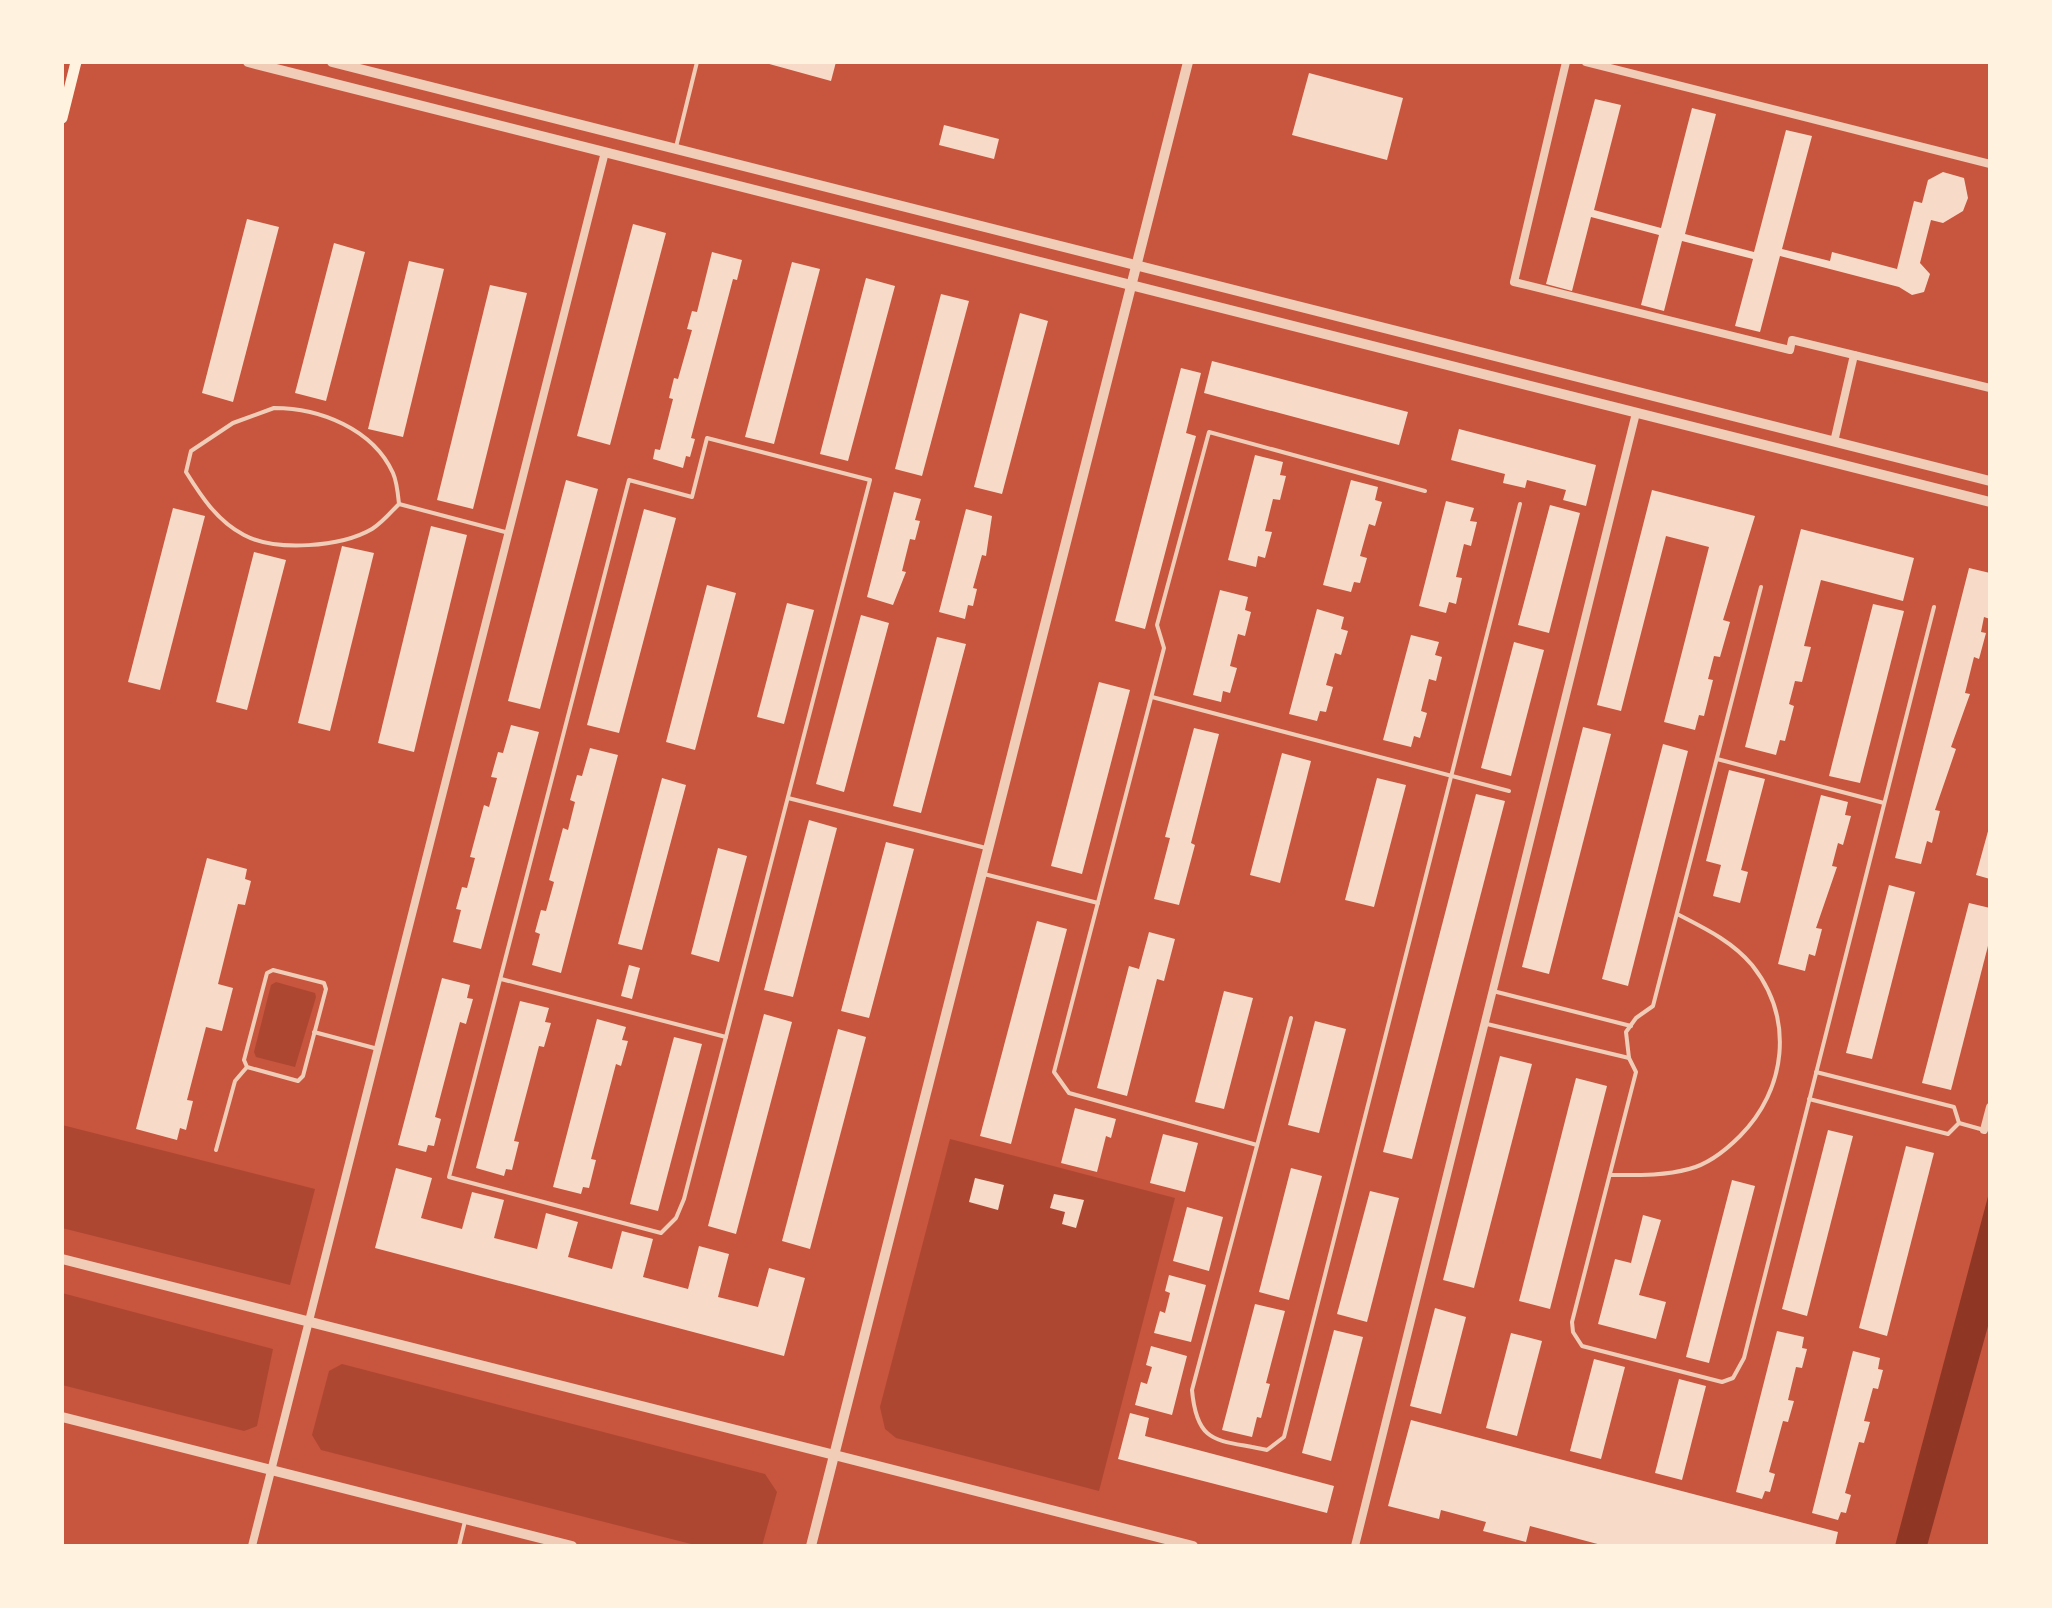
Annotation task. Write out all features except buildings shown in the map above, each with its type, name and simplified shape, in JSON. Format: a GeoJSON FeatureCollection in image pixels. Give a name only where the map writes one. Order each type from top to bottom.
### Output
{"type":"FeatureCollection","features":[{"type":"Feature","properties":{"kind":"main road"},"geometry":{"type":"LineString","coordinates":[[62,118],[76,62]]}},
{"type":"Feature","properties":{"kind":"street"},"geometry":{"type":"LineString","coordinates":[[248,62],[1990,502]]}},
{"type":"Feature","properties":{"kind":"street"},"geometry":{"type":"LineString","coordinates":[[332,62],[1990,481]]}},
{"type":"Feature","properties":{"kind":"street"},"geometry":{"type":"LineString","coordinates":[[811,1546],[1188,62]]}},
{"type":"Feature","properties":{"kind":"street"},"geometry":{"type":"LineString","coordinates":[[1566,62],[1514,282],[1790,350],[1792,340],[1990,388]]}},
{"type":"Feature","properties":{"kind":"street"},"geometry":{"type":"LineString","coordinates":[[1586,62],[1990,164]]}},
{"type":"Feature","properties":{"kind":"street"},"geometry":{"type":"LineString","coordinates":[[252,1546],[605,152]]}},
{"type":"Feature","properties":{"kind":"street"},"geometry":{"type":"LineString","coordinates":[[1834,442],[1854,355]]}},
{"type":"Feature","properties":{"kind":"street"},"geometry":{"type":"LineString","coordinates":[[1355,1546],[1636,413]]}},
{"type":"Feature","properties":{"kind":"street"},"geometry":{"type":"LineString","coordinates":[[1984,1130],[1990,1107]]}},
{"type":"Feature","properties":{"kind":"street"},"geometry":{"type":"LineString","coordinates":[[62,1259],[1193,1546]]}},
{"type":"Feature","properties":{"kind":"street"},"geometry":{"type":"LineString","coordinates":[[62,1417],[572,1546]]}},
{"type":"Feature","properties":{"kind":"lane"},"geometry":{"type":"LineString","coordinates":[[675,149],[697,62]]}},
{"type":"Feature","properties":{"kind":"lane"},"geometry":{"type":"LineString","coordinates":[[274,408],[298,408],[347,426],[372,444],[394,474],[399,504],[371,529],[322,544],[283,545],[245,536],[223,521],[205,502],[186,472],[191,451],[200,442],[233,423],[274,408]]}},
{"type":"Feature","properties":{"kind":"lane"},"geometry":{"type":"LineString","coordinates":[[1257,1145],[1069,1093],[1054,1072],[1164,648],[1157,625],[1209,432],[1425,491]]}},
{"type":"Feature","properties":{"kind":"lane"},"geometry":{"type":"LineString","coordinates":[[707,438],[870,480],[788,798],[684,1199],[676,1218],[661,1233],[449,1177],[629,480],[692,497],[707,438]]}},
{"type":"Feature","properties":{"kind":"lane"},"geometry":{"type":"LineString","coordinates":[[399,504],[509,533]]}},
{"type":"Feature","properties":{"kind":"lane"},"geometry":{"type":"LineString","coordinates":[[1291,1018],[1192,1390],[1194,1416],[1201,1431],[1267,1450],[1284,1437],[1520,504]]}},
{"type":"Feature","properties":{"kind":"lane"},"geometry":{"type":"LineString","coordinates":[[1761,587],[1653,1006],[1626,1032],[1629,1058],[1636,1072],[1572,1322],[1573,1332],[1582,1346],[1722,1382],[1733,1378],[1744,1358],[1934,607]]}},
{"type":"Feature","properties":{"kind":"lane"},"geometry":{"type":"LineString","coordinates":[[1152,697],[1509,791]]}},
{"type":"Feature","properties":{"kind":"lane"},"geometry":{"type":"LineString","coordinates":[[1717,759],[1884,803]]}},
{"type":"Feature","properties":{"kind":"lane"},"geometry":{"type":"LineString","coordinates":[[788,798],[988,849]]}},
{"type":"Feature","properties":{"kind":"lane"},"geometry":{"type":"LineString","coordinates":[[982,873],[1098,903]]}},
{"type":"Feature","properties":{"kind":"lane"},"geometry":{"type":"LineString","coordinates":[[1610,1175],[1651,1176],[1691,1169],[1722,1153],[1759,1117],[1777,1080],[1782,1049],[1774,1007],[1753,966],[1722,937],[1677,914]]}},
{"type":"Feature","properties":{"kind":"lane"},"geometry":{"type":"LineString","coordinates":[[273,970],[324,983],[326,989],[303,1076],[298,1081],[247,1067],[244,1060],[267,973],[273,970]]}},
{"type":"Feature","properties":{"kind":"lane"},"geometry":{"type":"LineString","coordinates":[[501,979],[726,1037]]}},
{"type":"Feature","properties":{"kind":"lane"},"geometry":{"type":"LineString","coordinates":[[1493,991],[1631,1026]]}},
{"type":"Feature","properties":{"kind":"lane"},"geometry":{"type":"LineString","coordinates":[[1485,1023],[1629,1058]]}},
{"type":"Feature","properties":{"kind":"lane"},"geometry":{"type":"LineString","coordinates":[[314,1032],[378,1049]]}},
{"type":"Feature","properties":{"kind":"lane"},"geometry":{"type":"LineString","coordinates":[[216,1150],[235,1081],[247,1067]]}},
{"type":"Feature","properties":{"kind":"lane"},"geometry":{"type":"LineString","coordinates":[[1816,1072],[1954,1107],[1959,1123]]}},
{"type":"Feature","properties":{"kind":"lane"},"geometry":{"type":"LineString","coordinates":[[1809,1099],[1948,1134],[1959,1123]]}},
{"type":"Feature","properties":{"kind":"lane"},"geometry":{"type":"LineString","coordinates":[[1959,1123],[1984,1130]]}},
{"type":"Feature","properties":{"kind":"lane"},"geometry":{"type":"LineString","coordinates":[[459,1546],[466,1519]]}},
{"type":"Feature","properties":{"kind":"shaded area"},"geometry":{"type":"Polygon","coordinates":[[[276,982],[315,993],[316,997],[295,1067],[256,1057],[254,1052],[271,985],[276,982]]]}},
{"type":"Feature","properties":{"kind":"shaded area"},"geometry":{"type":"Polygon","coordinates":[[[62,1125],[315,1189],[290,1285],[62,1228],[62,1125]]]}},
{"type":"Feature","properties":{"kind":"shaded area"},"geometry":{"type":"Polygon","coordinates":[[[950,1139],[1175,1198],[1099,1491],[896,1438],[885,1429],[880,1407],[950,1139]]]}},
{"type":"Feature","properties":{"kind":"shaded area"},"geometry":{"type":"Polygon","coordinates":[[[1990,1189],[1990,1319],[1927,1546],[1895,1546],[1990,1189]]]}},
{"type":"Feature","properties":{"kind":"shaded area"},"geometry":{"type":"Polygon","coordinates":[[[62,1293],[273,1349],[257,1426],[244,1431],[62,1385],[62,1293]]]}},
{"type":"Feature","properties":{"kind":"shaded area"},"geometry":{"type":"Polygon","coordinates":[[[342,1364],[765,1474],[777,1492],[762,1546],[699,1546],[321,1450],[312,1435],[329,1371],[342,1364]]]}}]}
